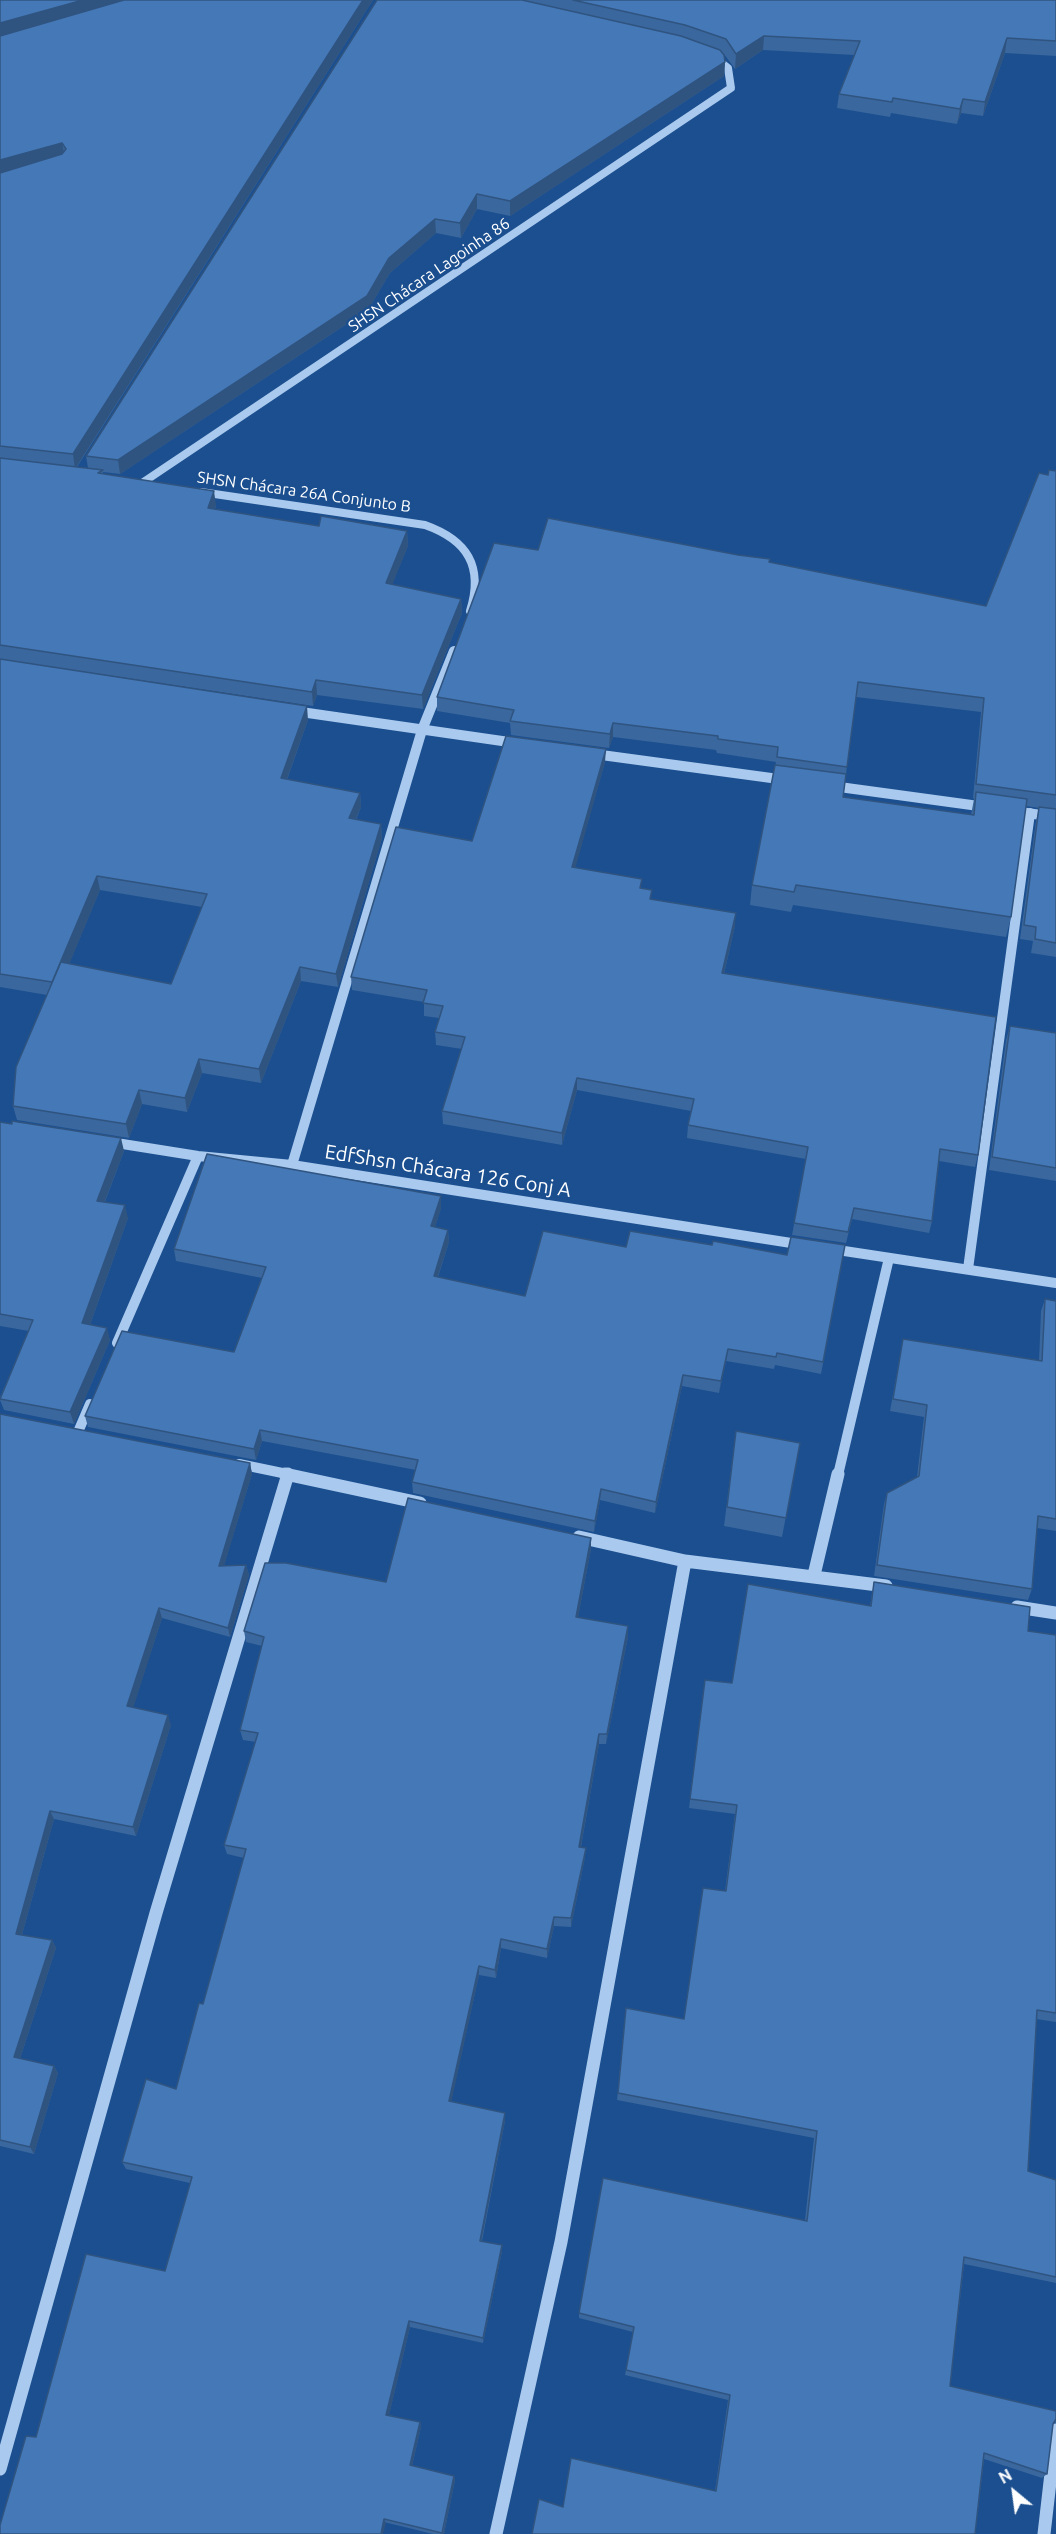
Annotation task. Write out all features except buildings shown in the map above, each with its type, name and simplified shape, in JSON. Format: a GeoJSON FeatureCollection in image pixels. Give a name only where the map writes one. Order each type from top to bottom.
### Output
{"type":"FeatureCollection","features":[{"type":"Feature","properties":{"kind":"street","name":"SHSN Chácara Lagoinha 86"},"geometry":{"type":"LineString","coordinates":[[142,483],[731,88],[729,67],[722,58],[702,52]]}},
{"type":"Feature","properties":{"kind":"street"},"geometry":{"type":"LineString","coordinates":[[131,482],[154,485]]}},
{"type":"Feature","properties":{"kind":"street","name":"SHSN Chácara 26A Conjunto B"},"geometry":{"type":"LineString","coordinates":[[189,490],[425,525],[451,535],[467,552],[476,580],[468,616]]}},
{"type":"Feature","properties":{"kind":"street"},"geometry":{"type":"LineString","coordinates":[[292,1165],[422,730],[460,637]]}},
{"type":"Feature","properties":{"kind":"street"},"geometry":{"type":"LineString","coordinates":[[284,709],[527,745]]}},
{"type":"Feature","properties":{"kind":"street"},"geometry":{"type":"LineString","coordinates":[[586,753],[796,781]]}},
{"type":"Feature","properties":{"kind":"street"},"geometry":{"type":"LineString","coordinates":[[820,784],[995,808]]}},
{"type":"Feature","properties":{"kind":"street"},"geometry":{"type":"LineString","coordinates":[[1007,810],[1056,817]]}},
{"type":"Feature","properties":{"kind":"street"},"geometry":{"type":"LineString","coordinates":[[968,1269],[1008,1033],[1030,813]]}},
{"type":"Feature","properties":{"kind":"street","name":"EdfShsn Chácara 126 Conj A"},"geometry":{"type":"LineString","coordinates":[[93,1139],[198,1156],[292,1165],[1056,1284]]}},
{"type":"Feature","properties":{"kind":"street"},"geometry":{"type":"LineString","coordinates":[[110,1358],[198,1156]]}},
{"type":"Feature","properties":{"kind":"street"},"geometry":{"type":"LineString","coordinates":[[814,1575],[889,1258]]}},
{"type":"Feature","properties":{"kind":"street"},"geometry":{"type":"LineString","coordinates":[[78,1432],[97,1389]]}},
{"type":"Feature","properties":{"kind":"street"},"geometry":{"type":"LineString","coordinates":[[230,1462],[428,1504]]}},
{"type":"Feature","properties":{"kind":"street"},"geometry":{"type":"LineString","coordinates":[[0,2469],[156,1914],[288,1474]]}},
{"type":"Feature","properties":{"kind":"street"},"geometry":{"type":"LineString","coordinates":[[568,1535],[685,1561],[814,1575],[895,1588]]}},
{"type":"Feature","properties":{"kind":"street"},"geometry":{"type":"LineString","coordinates":[[496,2534],[561,2242],[685,1561]]}},
{"type":"Feature","properties":{"kind":"street"},"geometry":{"type":"LineString","coordinates":[[1010,1606],[1056,1613]]}},
{"type":"Feature","properties":{"kind":"street"},"geometry":{"type":"LineString","coordinates":[[1044,2534],[1056,2430]]}}]}
